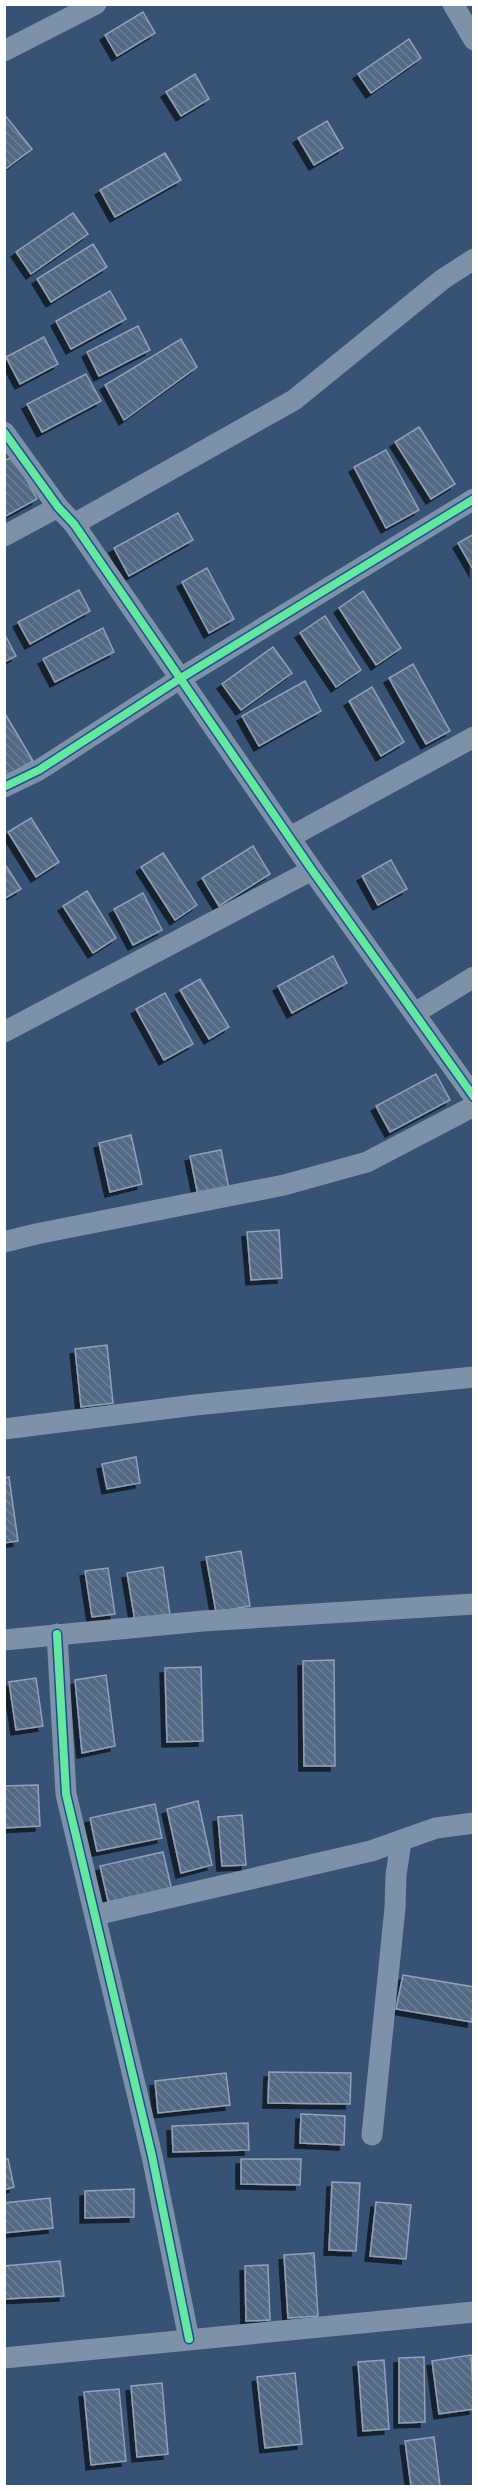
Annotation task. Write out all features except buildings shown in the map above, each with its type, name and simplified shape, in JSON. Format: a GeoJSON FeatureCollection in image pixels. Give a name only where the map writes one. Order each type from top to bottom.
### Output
{"type":"FeatureCollection","features":[{"type":"Feature","properties":{"kind":"street"},"geometry":{"type":"LineString","coordinates":[[4,51],[96,4]]}},
{"type":"Feature","properties":{"kind":"street"},"geometry":{"type":"LineString","coordinates":[[453,4],[474,40]]}},
{"type":"Feature","properties":{"kind":"street"},"geometry":{"type":"LineString","coordinates":[[74,524],[294,400],[443,279],[474,259]]}},
{"type":"Feature","properties":{"kind":"street"},"geometry":{"type":"LineString","coordinates":[[4,432],[58,507],[74,524],[312,870],[474,1097]]}},
{"type":"Feature","properties":{"kind":"street"},"geometry":{"type":"LineString","coordinates":[[4,787],[39,770],[182,678],[474,500]]}},
{"type":"Feature","properties":{"kind":"street"},"geometry":{"type":"LineString","coordinates":[[4,536],[58,507]]}},
{"type":"Feature","properties":{"kind":"street"},"geometry":{"type":"LineString","coordinates":[[290,837],[474,737]]}},
{"type":"Feature","properties":{"kind":"street"},"geometry":{"type":"LineString","coordinates":[[4,1032],[312,870]]}},
{"type":"Feature","properties":{"kind":"street"},"geometry":{"type":"LineString","coordinates":[[416,1013],[474,977]]}},
{"type":"Feature","properties":{"kind":"street"},"geometry":{"type":"LineString","coordinates":[[4,1242],[284,1185],[367,1162],[474,1106]]}},
{"type":"Feature","properties":{"kind":"street"},"geometry":{"type":"LineString","coordinates":[[4,1429],[195,1405],[474,1377]]}},
{"type":"Feature","properties":{"kind":"street"},"geometry":{"type":"LineString","coordinates":[[4,1640],[203,1621],[474,1604]]}},
{"type":"Feature","properties":{"kind":"street"},"geometry":{"type":"LineString","coordinates":[[57,1634],[66,1794],[152,2156],[189,2339]]}},
{"type":"Feature","properties":{"kind":"street"},"geometry":{"type":"LineString","coordinates":[[95,1916],[371,1851],[436,1828],[474,1822]]}},
{"type":"Feature","properties":{"kind":"street"},"geometry":{"type":"LineString","coordinates":[[372,2135],[401,1842]]}},
{"type":"Feature","properties":{"kind":"street"},"geometry":{"type":"LineString","coordinates":[[371,1851],[396,1875]]}},
{"type":"Feature","properties":{"kind":"street"},"geometry":{"type":"LineString","coordinates":[[4,2358],[474,2313]]}},
{"type":"Feature","properties":{"kind":"cycle path"},"geometry":{"type":"LineString","coordinates":[[4,432],[58,507],[74,524],[312,870],[474,1097]]}},
{"type":"Feature","properties":{"kind":"cycle path"},"geometry":{"type":"LineString","coordinates":[[4,787],[39,770],[181,678],[474,499]]}},
{"type":"Feature","properties":{"kind":"cycle path"},"geometry":{"type":"LineString","coordinates":[[57,1634],[66,1794],[152,2156],[189,2339]]}}]}
